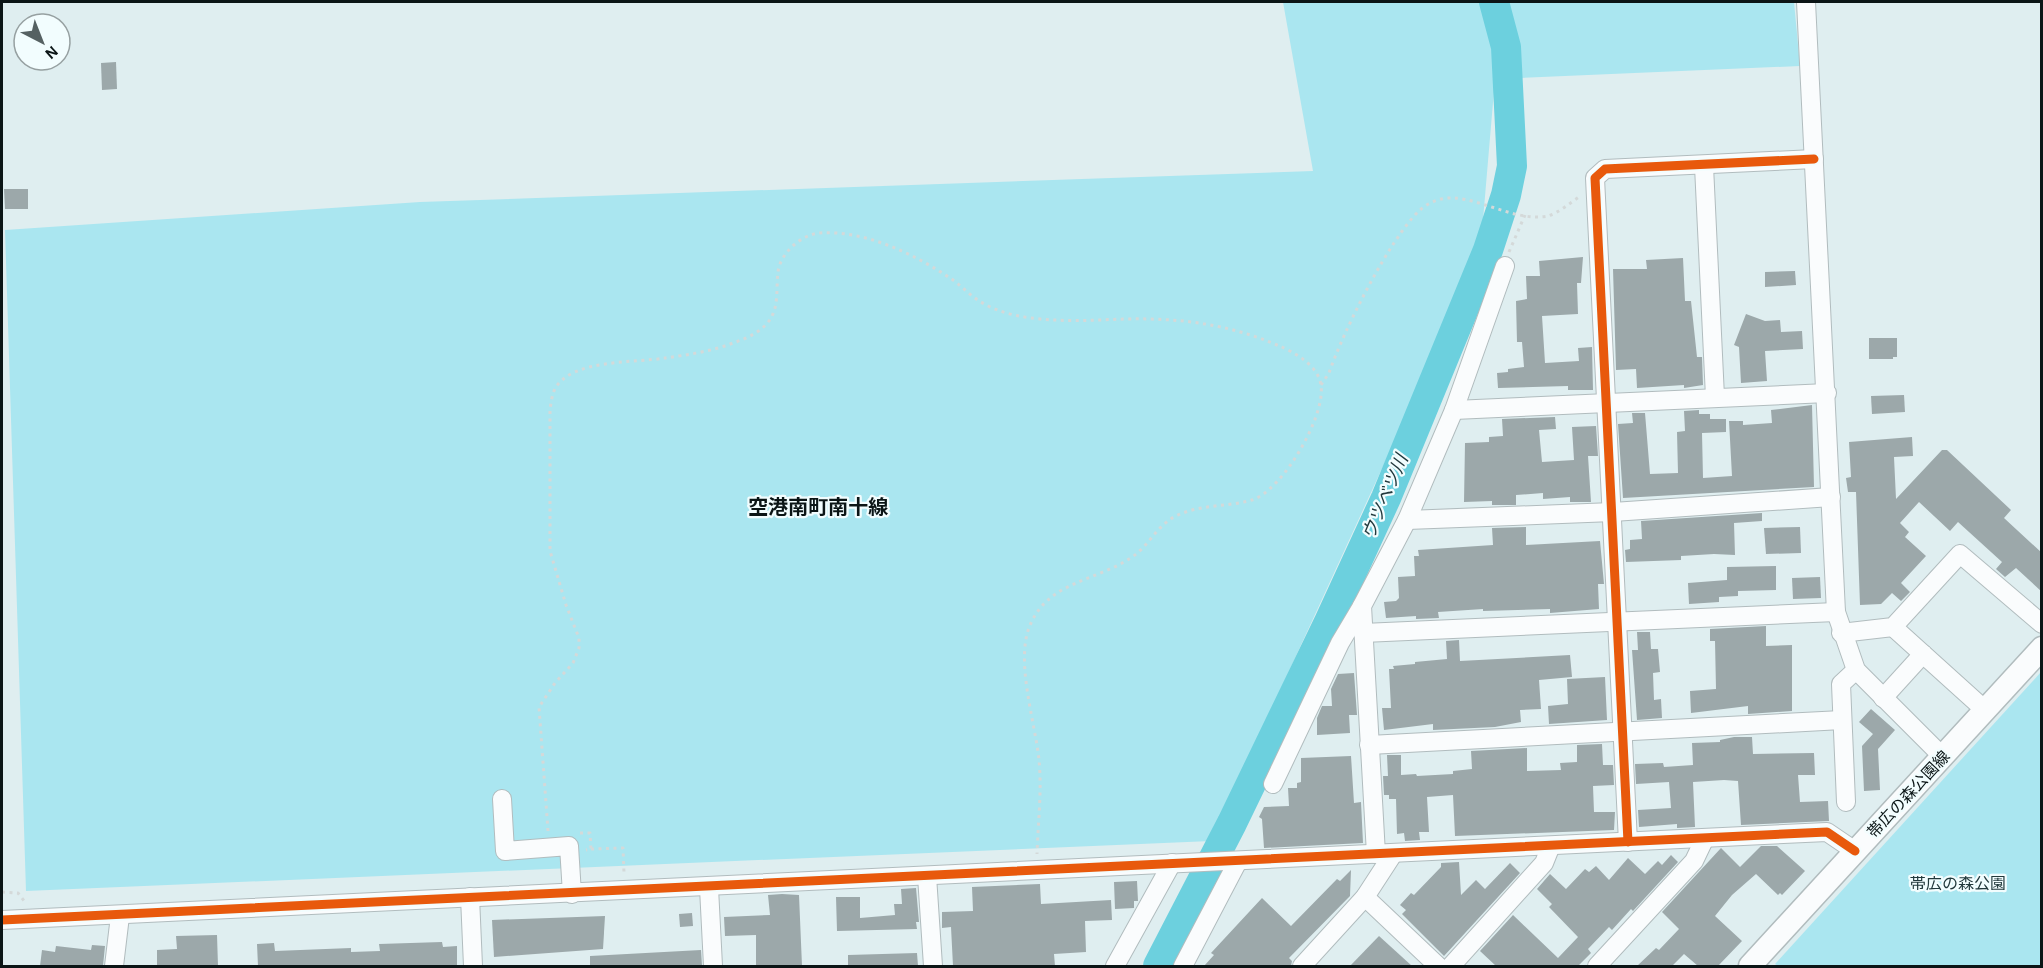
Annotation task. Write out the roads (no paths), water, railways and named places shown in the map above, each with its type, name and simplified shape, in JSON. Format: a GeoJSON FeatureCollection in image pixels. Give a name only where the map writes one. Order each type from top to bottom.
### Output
{"type":"FeatureCollection","features":[{"type":"Feature","properties":{"kind":"main road","name":"帯広の森公園線"},"geometry":{"type":"LineString","coordinates":[[1750,966],[2042,648]]}},
{"type":"Feature","properties":{"kind":"street"},"geometry":{"type":"LineString","coordinates":[[1806,2],[1836,612],[1840,633],[1856,670],[1942,756]]}},
{"type":"Feature","properties":{"kind":"street"},"geometry":{"type":"LineString","coordinates":[[1628,842],[1608,403],[1595,178],[1605,169],[1814,159]]}},
{"type":"Feature","properties":{"kind":"street"},"geometry":{"type":"LineString","coordinates":[[1704,166],[1714,397]]}},
{"type":"Feature","properties":{"kind":"street"},"geometry":{"type":"LineString","coordinates":[[1273,784],[1340,644],[1407,520],[1454,410],[1505,266]]}},
{"type":"Feature","properties":{"kind":"street"},"geometry":{"type":"LineString","coordinates":[[1454,410],[1827,393]]}},
{"type":"Feature","properties":{"kind":"street"},"geometry":{"type":"LineString","coordinates":[[1407,520],[1613,512],[1831,497]]}},
{"type":"Feature","properties":{"kind":"street"},"geometry":{"type":"LineString","coordinates":[[1840,633],[1893,627],[1960,554],[2042,624]]}},
{"type":"Feature","properties":{"kind":"street"},"geometry":{"type":"LineString","coordinates":[[1302,966],[1365,897],[1384,854],[1370,745],[1362,606]]}},
{"type":"Feature","properties":{"kind":"street"},"geometry":{"type":"LineString","coordinates":[[1363,633],[1836,612]]}},
{"type":"Feature","properties":{"kind":"street"},"geometry":{"type":"LineString","coordinates":[[1893,627],[1985,710]]}},
{"type":"Feature","properties":{"kind":"street"},"geometry":{"type":"LineString","coordinates":[[1882,698],[1923,654]]}},
{"type":"Feature","properties":{"kind":"street"},"geometry":{"type":"LineString","coordinates":[[1846,802],[1841,684],[1856,670]]}},
{"type":"Feature","properties":{"kind":"street"},"geometry":{"type":"LineString","coordinates":[[1370,745],[1842,720]]}},
{"type":"Feature","properties":{"kind":"street"},"geometry":{"type":"LineString","coordinates":[[502,799],[505,851],[568,846],[572,894]]}},
{"type":"Feature","properties":{"kind":"street"},"geometry":{"type":"LineString","coordinates":[[2,920],[470,897],[709,888],[1172,863],[1550,848],[1827,832],[1855,851]]}},
{"type":"Feature","properties":{"kind":"street"},"geometry":{"type":"LineString","coordinates":[[1597,966],[1694,861],[1704,840]]}},
{"type":"Feature","properties":{"kind":"street"},"geometry":{"type":"LineString","coordinates":[[1451,966],[1544,863],[1550,848]]}},
{"type":"Feature","properties":{"kind":"street"},"geometry":{"type":"LineString","coordinates":[[1183,966],[1233,861]]}},
{"type":"Feature","properties":{"kind":"street"},"geometry":{"type":"LineString","coordinates":[[1115,966],[1172,863]]}},
{"type":"Feature","properties":{"kind":"street"},"geometry":{"type":"LineString","coordinates":[[927,876],[933,966]]}},
{"type":"Feature","properties":{"kind":"street"},"geometry":{"type":"LineString","coordinates":[[709,888],[713,966]]}},
{"type":"Feature","properties":{"kind":"street"},"geometry":{"type":"LineString","coordinates":[[470,897],[473,966]]}},
{"type":"Feature","properties":{"kind":"street"},"geometry":{"type":"LineString","coordinates":[[1365,897],[1438,966]]}},
{"type":"Feature","properties":{"kind":"street"},"geometry":{"type":"LineString","coordinates":[[114,966],[120,916]]}},
{"type":"Feature","properties":{"kind":"waterway","name":"ウツベツ川"},"geometry":{"type":"LineString","coordinates":[[1158,966],[1232,823],[1329,622],[1386,498],[1488,250],[1506,195],[1512,166],[1506,47],[1494,2]]}},
{"type":"Feature","properties":{"kind":"district","name":"空港南町南十線"},"geometry":{"type":"Point","coordinates":[818,507]}},
{"type":"Feature","properties":{"kind":"park label","name":"帯広の森公園"},"geometry":{"type":"Point","coordinates":[1958,883]}}]}
